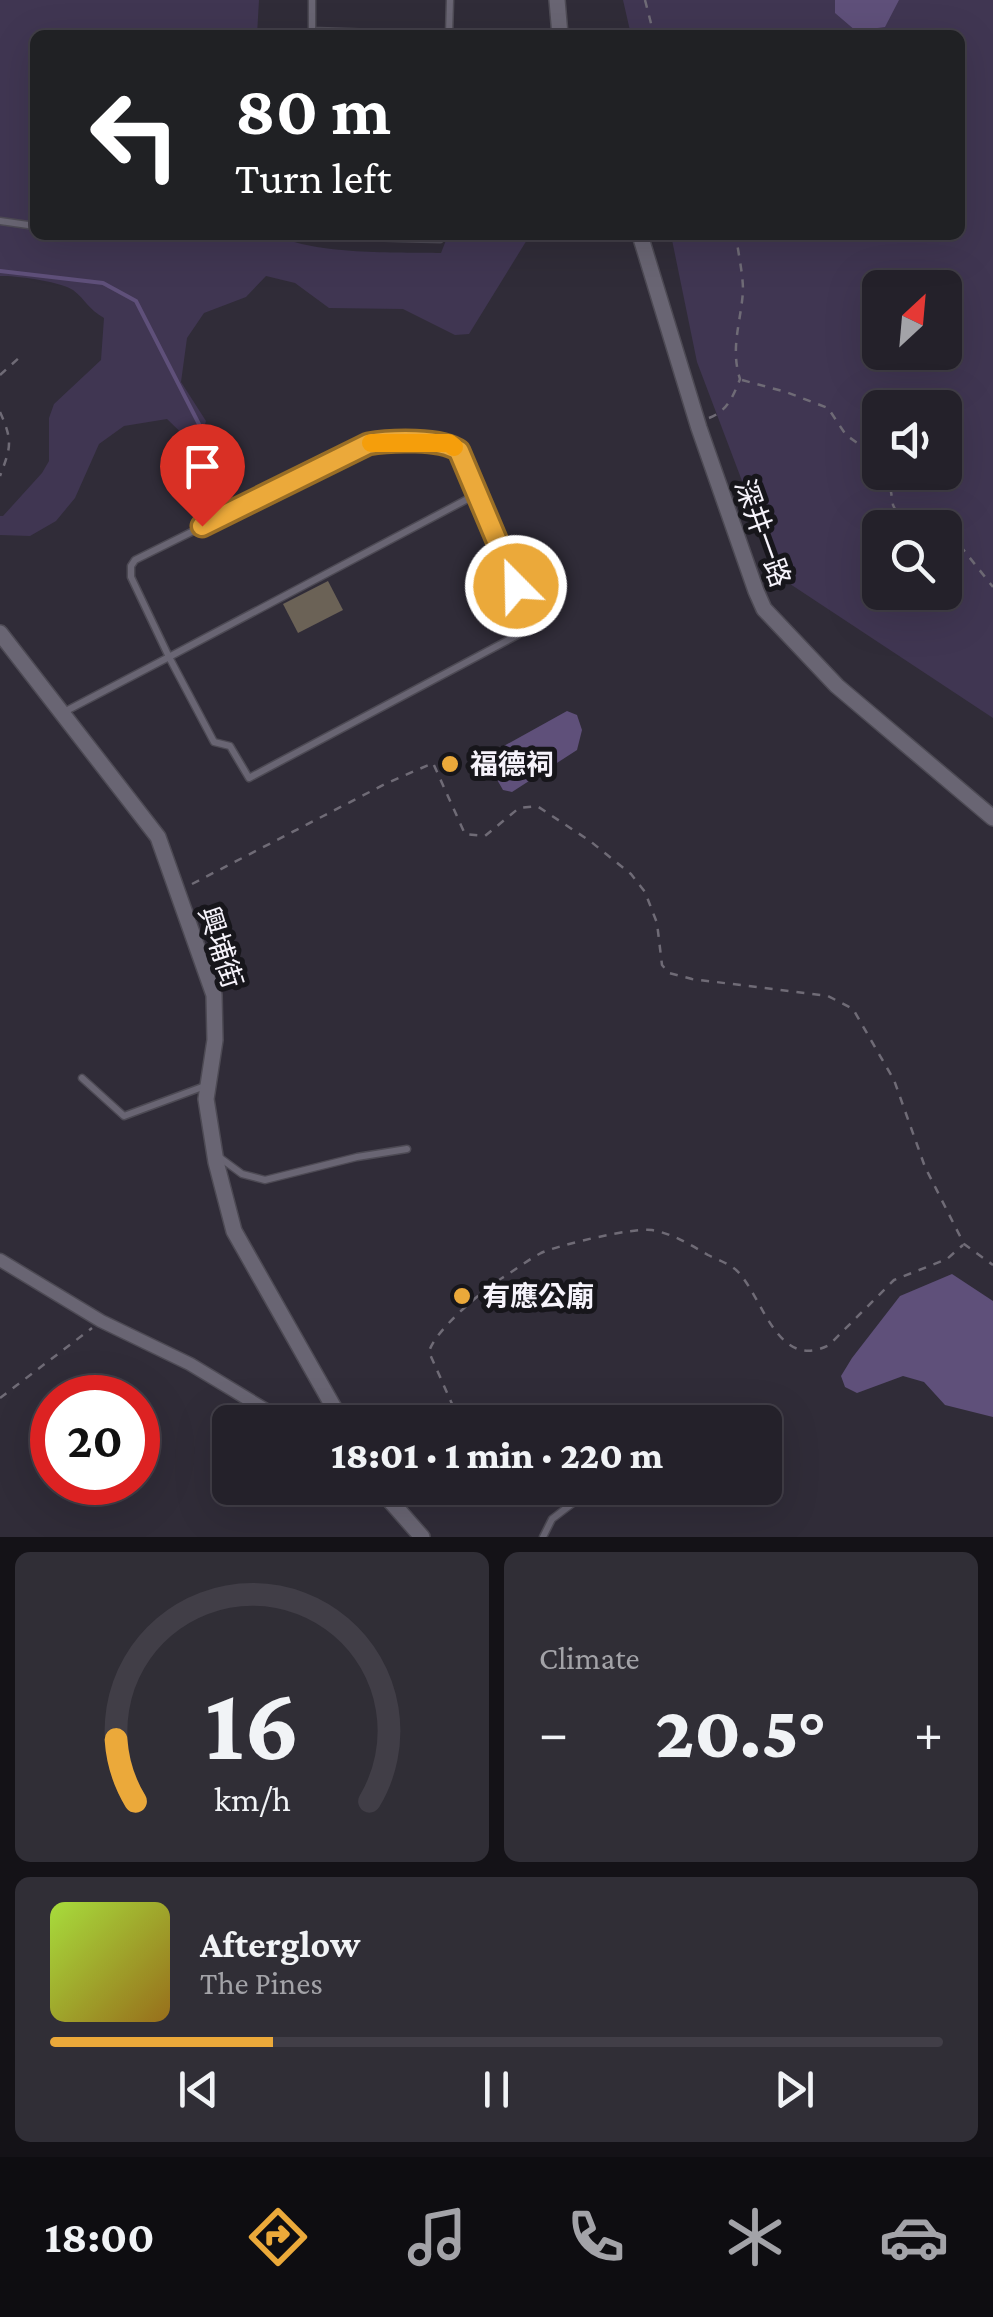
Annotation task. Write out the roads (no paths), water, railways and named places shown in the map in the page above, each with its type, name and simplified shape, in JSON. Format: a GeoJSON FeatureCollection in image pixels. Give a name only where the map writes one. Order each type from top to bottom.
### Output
{"type":"FeatureCollection","features":[{"type":"Feature","properties":{"kind":"street"},"geometry":{"type":"LineString","coordinates":[[557,0],[560,30]]}},
{"type":"Feature","properties":{"kind":"street","name":"深井一路"},"geometry":{"type":"LineString","coordinates":[[642,240],[698,423],[764,608],[838,686],[993,818]]}},
{"type":"Feature","properties":{"kind":"street","name":"興埔街"},"geometry":{"type":"LineString","coordinates":[[0,633],[158,837],[214,994],[215,1040],[206,1099],[214,1153],[234,1230],[332,1405]]}},
{"type":"Feature","properties":{"kind":"street"},"geometry":{"type":"LineString","coordinates":[[0,1260],[101,1321],[190,1364],[258,1405]]}},
{"type":"Feature","properties":{"kind":"street"},"geometry":{"type":"LineString","coordinates":[[393,1505],[422,1537]]}},
{"type":"Feature","properties":{"kind":"lane"},"geometry":{"type":"LineString","coordinates":[[312,0],[312,30]]}},
{"type":"Feature","properties":{"kind":"lane"},"geometry":{"type":"LineString","coordinates":[[449,30],[450,0]]}},
{"type":"Feature","properties":{"kind":"lane"},"geometry":{"type":"LineString","coordinates":[[0,221],[30,225]]}},
{"type":"Feature","properties":{"kind":"lane"},"geometry":{"type":"LineString","coordinates":[[381,442],[449,443],[459,451],[530,616],[527,630],[249,778],[230,746],[214,742],[169,657],[131,576],[135,560],[368,444],[381,442]]}},
{"type":"Feature","properties":{"kind":"lane"},"geometry":{"type":"LineString","coordinates":[[63,712],[478,494]]}},
{"type":"Feature","properties":{"kind":"lane"},"geometry":{"type":"LineString","coordinates":[[82,1078],[124,1116],[208,1085]]}},
{"type":"Feature","properties":{"kind":"lane"},"geometry":{"type":"LineString","coordinates":[[214,1153],[242,1174],[265,1180],[407,1148]]}},
{"type":"Feature","properties":{"kind":"lane"},"geometry":{"type":"LineString","coordinates":[[543,1537],[552,1519],[570,1505]]}},
{"type":"Feature","properties":{"kind":"waterway"},"geometry":{"type":"LineString","coordinates":[[0,271],[103,283],[136,301],[203,432]]}},
{"type":"Feature","properties":{"kind":"place","name":"福德祠"},"geometry":{"type":"Point","coordinates":[450,764]}},
{"type":"Feature","properties":{"kind":"place","name":"有應公廟"},"geometry":{"type":"Point","coordinates":[462,1296]}}]}
